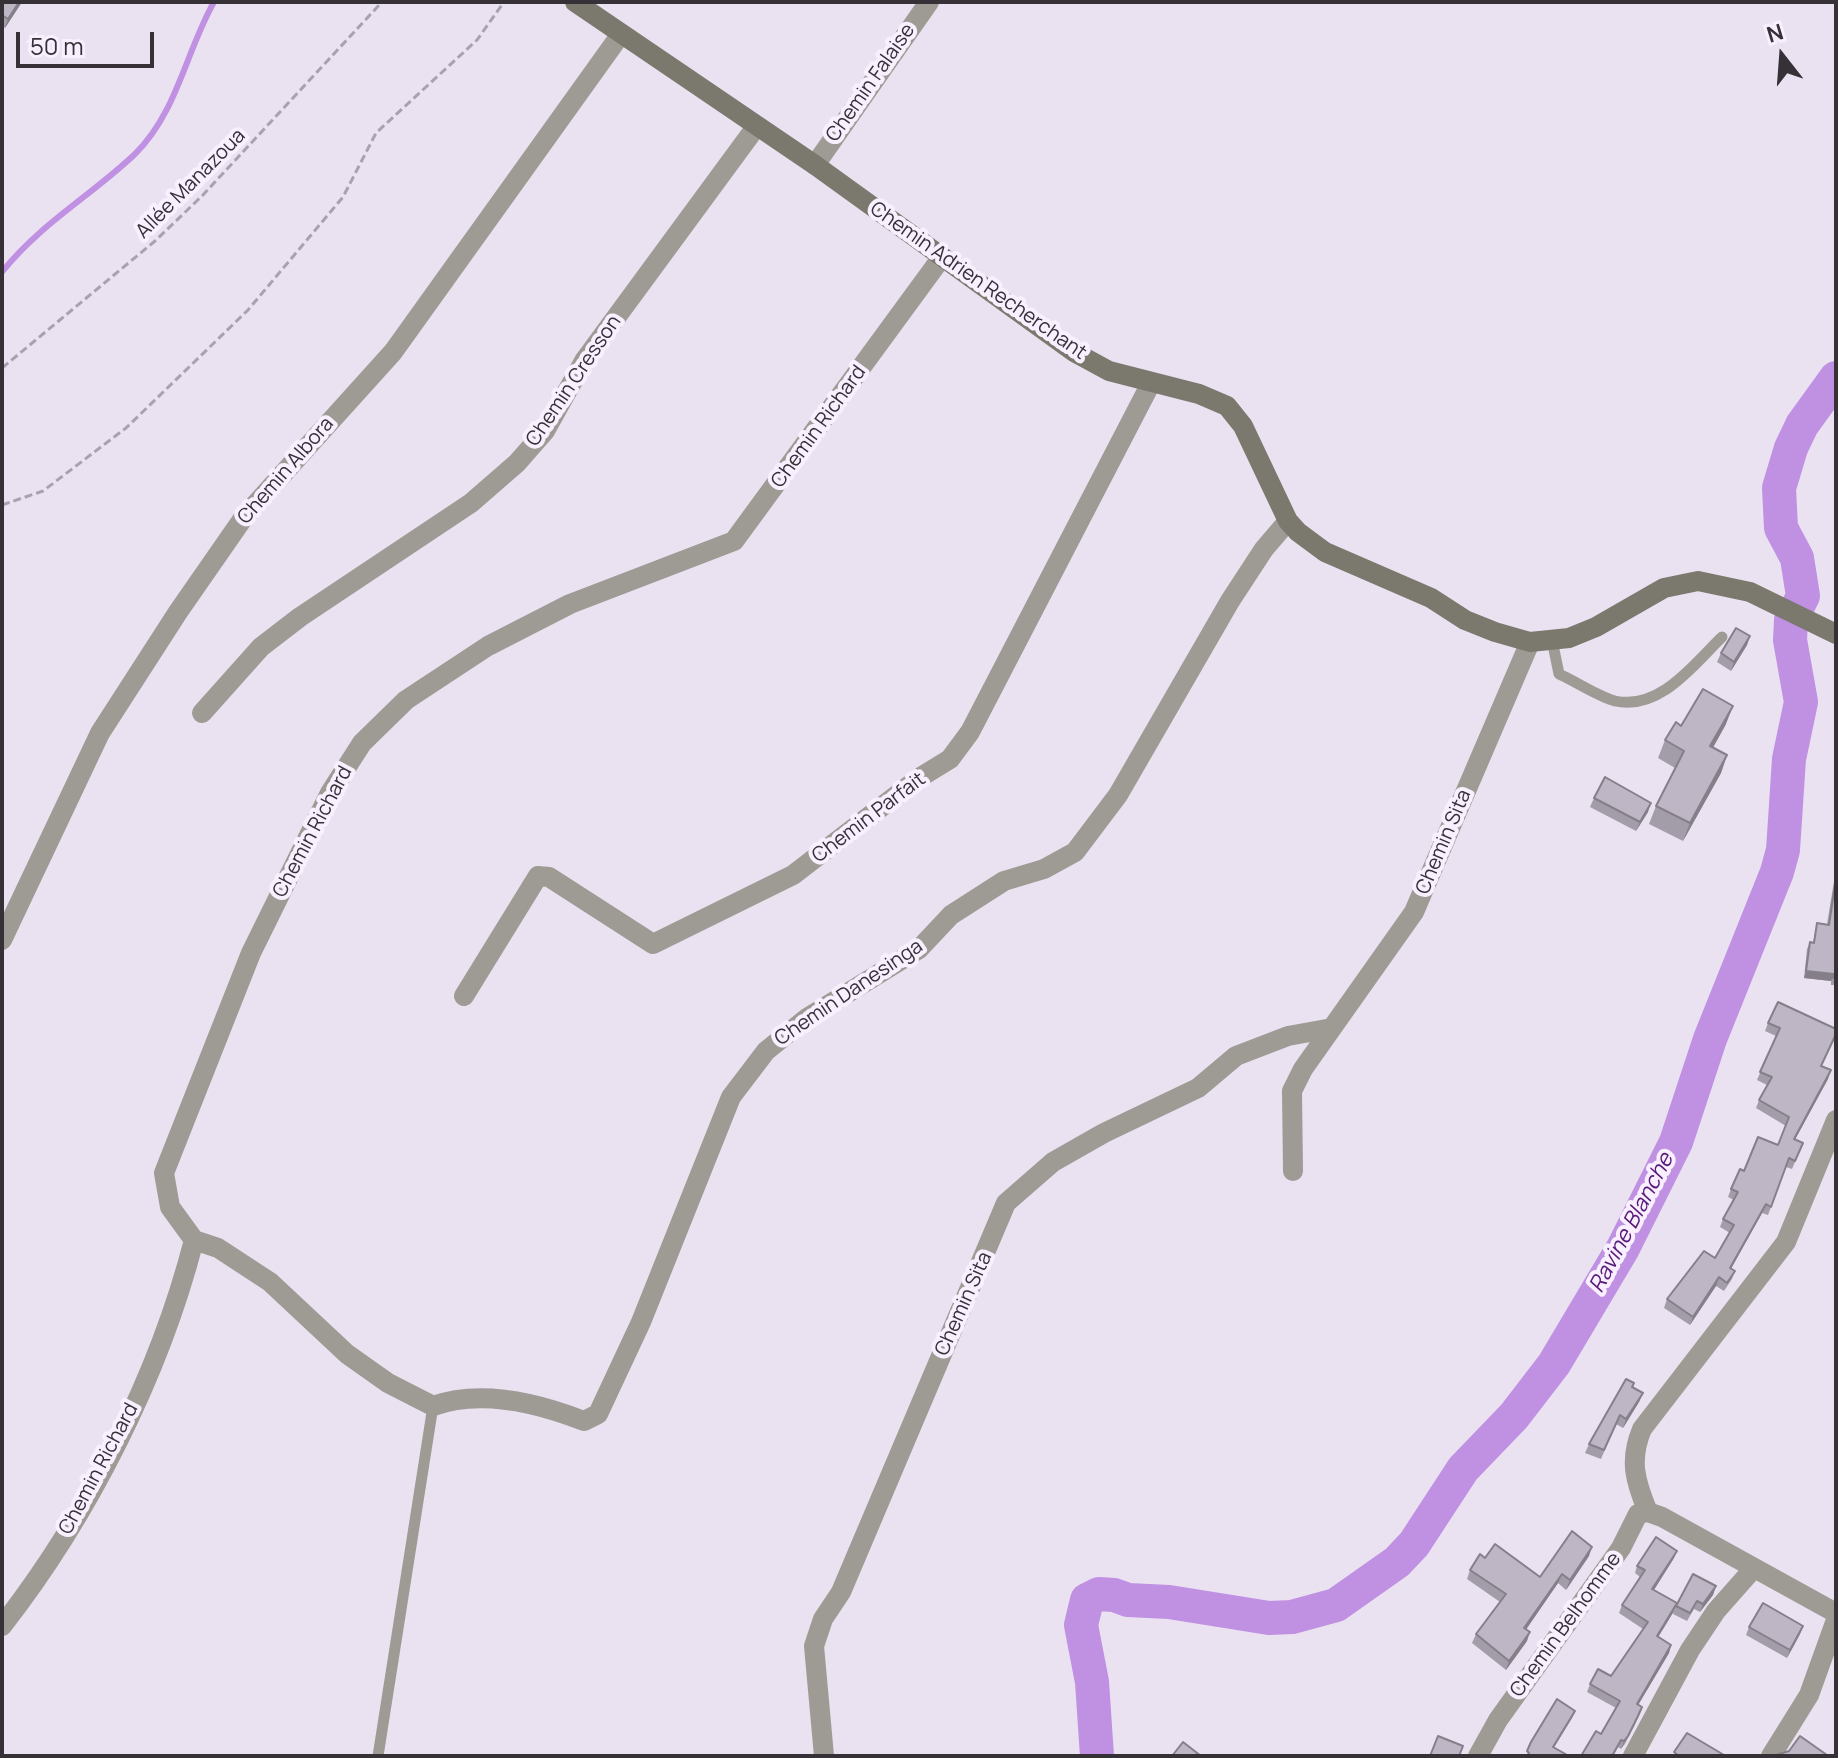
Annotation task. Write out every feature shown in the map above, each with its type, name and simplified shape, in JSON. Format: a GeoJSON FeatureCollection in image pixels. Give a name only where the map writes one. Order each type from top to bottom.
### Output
{"type":"FeatureCollection","features":[{"type":"Feature","properties":{"kind":"main road","name":"Chemin Adrien Recherchant"},"geometry":{"type":"LineString","coordinates":[[575,2],[815,165],[1074,352],[1109,371],[1227,406],[1243,426],[1288,521],[1325,552],[1431,598],[1465,620],[1530,642],[1569,638],[1676,584],[1708,581],[1750,592],[1836,634]]}},
{"type":"Feature","properties":{"kind":"street","name":"Chemin Falaise"},"geometry":{"type":"LineString","coordinates":[[815,165],[929,2]]}},
{"type":"Feature","properties":{"kind":"street","name":"Chemin Albora"},"geometry":{"type":"LineString","coordinates":[[2,940],[100,733],[178,612],[244,517],[393,352],[621,34]]}},
{"type":"Feature","properties":{"kind":"street","name":"Chemin Cresson"},"geometry":{"type":"LineString","coordinates":[[202,713],[261,647],[290,624],[471,503],[517,463],[545,431],[584,361],[756,127]]}},
{"type":"Feature","properties":{"kind":"street","name":"Chemin Richard"},"geometry":{"type":"LineString","coordinates":[[2,1626],[44,1572],[127,1423],[185,1272],[194,1240],[170,1207],[164,1173],[251,953],[330,793],[362,743],[406,700],[488,646],[570,604],[734,541],[942,257]]}},
{"type":"Feature","properties":{"kind":"street","name":"Chemin Parfait"},"geometry":{"type":"LineString","coordinates":[[464,996],[538,876],[549,877],[653,944],[793,875],[919,778],[950,759],[970,732],[1151,383]]}},
{"type":"Feature","properties":{"kind":"street","name":"Chemin Danesinga"},"geometry":{"type":"LineString","coordinates":[[433,1406],[455,1398],[504,1400],[552,1409],[584,1421],[598,1414],[641,1322],[731,1097],[766,1051],[807,1018],[919,949],[951,915],[1004,881],[1044,869],[1075,852],[1118,795],[1230,601],[1264,549],[1288,521]]}},
{"type":"Feature","properties":{"kind":"street","name":"Chemin Sita"},"geometry":{"type":"LineString","coordinates":[[1293,1171],[1292,1091],[1332,1028],[1414,912],[1530,642]]}},
{"type":"Feature","properties":{"kind":"street","name":"Chemin Sita"},"geometry":{"type":"LineString","coordinates":[[824,1756],[814,1646],[823,1619],[841,1592],[1006,1203],[1053,1162],[1104,1133],[1198,1088],[1236,1056],[1288,1036],[1332,1028]]}},
{"type":"Feature","properties":{"kind":"street"},"geometry":{"type":"LineString","coordinates":[[1836,1120],[1786,1242],[1642,1429],[1636,1444],[1634,1480],[1655,1514],[1836,1613]]}},
{"type":"Feature","properties":{"kind":"street"},"geometry":{"type":"LineString","coordinates":[[194,1240],[218,1248],[270,1282],[347,1354],[388,1383],[433,1406]]}},
{"type":"Feature","properties":{"kind":"street","name":"Chemin Belhomme"},"geometry":{"type":"LineString","coordinates":[[1478,1756],[1498,1720],[1621,1548],[1638,1514],[1655,1514]]}},
{"type":"Feature","properties":{"kind":"street"},"geometry":{"type":"LineString","coordinates":[[1633,1756],[1690,1650],[1716,1611],[1754,1568]]}},
{"type":"Feature","properties":{"kind":"street"},"geometry":{"type":"LineString","coordinates":[[1771,1756],[1809,1695],[1836,1620]]}},
{"type":"Feature","properties":{"kind":"lane"},"geometry":{"type":"LineString","coordinates":[[1552,640],[1559,674],[1616,701],[1644,700],[1672,687],[1722,637]]}},
{"type":"Feature","properties":{"kind":"lane"},"geometry":{"type":"LineString","coordinates":[[378,1756],[433,1406]]}},
{"type":"Feature","properties":{"kind":"path","name":"Allée Manazoua"},"geometry":{"type":"LineString","coordinates":[[2,368],[130,264],[202,196],[382,2]]}},
{"type":"Feature","properties":{"kind":"path"},"geometry":{"type":"LineString","coordinates":[[2,505],[43,491],[114,437],[248,310],[343,197],[376,133],[477,40],[504,2]]}},
{"type":"Feature","properties":{"kind":"building"},"geometry":{"type":"Polygon","coordinates":[[[2,2],[19,2],[8,19],[2,15],[2,2]]]}},
{"type":"Feature","properties":{"kind":"building"},"geometry":{"type":"Polygon","coordinates":[[[1736,628],[1750,636],[1734,662],[1721,653],[1736,628]]]}},
{"type":"Feature","properties":{"kind":"building"},"geometry":{"type":"Polygon","coordinates":[[[1703,689],[1733,706],[1710,746],[1727,755],[1690,823],[1656,806],[1684,751],[1665,740],[1676,722],[1681,726],[1703,689]]]}},
{"type":"Feature","properties":{"kind":"building"},"geometry":{"type":"Polygon","coordinates":[[[1605,777],[1651,803],[1640,822],[1594,798],[1605,777]]]}},
{"type":"Feature","properties":{"kind":"building"},"geometry":{"type":"Polygon","coordinates":[[[1836,878],[1836,978],[1833,978],[1834,974],[1806,971],[1810,942],[1814,943],[1817,923],[1829,925],[1836,878]]]}},
{"type":"Feature","properties":{"kind":"building"},"geometry":{"type":"Polygon","coordinates":[[[1778,1002],[1836,1029],[1821,1066],[1831,1070],[1794,1139],[1803,1143],[1795,1161],[1789,1158],[1771,1207],[1766,1204],[1730,1268],[1735,1271],[1727,1283],[1719,1277],[1693,1317],[1667,1299],[1704,1251],[1715,1258],[1734,1225],[1723,1219],[1738,1192],[1731,1189],[1740,1169],[1744,1171],[1758,1137],[1778,1145],[1789,1117],[1759,1100],[1772,1077],[1760,1072],[1780,1028],[1768,1023],[1778,1002]]]}},
{"type":"Feature","properties":{"kind":"building"},"geometry":{"type":"Polygon","coordinates":[[[1626,1379],[1643,1393],[1626,1419],[1620,1415],[1604,1450],[1589,1444],[1626,1379]]]}},
{"type":"Feature","properties":{"kind":"building"},"geometry":{"type":"Polygon","coordinates":[[[1572,1531],[1592,1547],[1570,1580],[1562,1574],[1524,1628],[1530,1632],[1509,1661],[1476,1634],[1506,1594],[1470,1570],[1480,1554],[1485,1558],[1495,1544],[1540,1577],[1572,1531]]]}},
{"type":"Feature","properties":{"kind":"building"},"geometry":{"type":"Polygon","coordinates":[[[1656,1537],[1677,1551],[1652,1589],[1677,1603],[1657,1636],[1671,1645],[1637,1704],[1642,1707],[1628,1736],[1621,1740],[1612,1756],[1581,1756],[1596,1731],[1601,1734],[1620,1701],[1590,1684],[1598,1669],[1611,1676],[1648,1622],[1622,1605],[1645,1570],[1637,1566],[1656,1537]]]}},
{"type":"Feature","properties":{"kind":"building"},"geometry":{"type":"Polygon","coordinates":[[[1693,1574],[1716,1586],[1703,1604],[1697,1601],[1690,1613],[1676,1606],[1693,1574]]]}},
{"type":"Feature","properties":{"kind":"building"},"geometry":{"type":"Polygon","coordinates":[[[1763,1603],[1803,1626],[1790,1650],[1749,1627],[1763,1603]]]}},
{"type":"Feature","properties":{"kind":"building"},"geometry":{"type":"Polygon","coordinates":[[[1557,1699],[1575,1711],[1553,1747],[1569,1756],[1527,1756],[1531,1742],[1557,1699]]]}},
{"type":"Feature","properties":{"kind":"building"},"geometry":{"type":"Polygon","coordinates":[[[1687,1733],[1724,1755],[1679,1756],[1674,1752],[1687,1733]]]}},
{"type":"Feature","properties":{"kind":"building"},"geometry":{"type":"Polygon","coordinates":[[[1438,1736],[1463,1746],[1459,1756],[1430,1756],[1438,1736]]]}},
{"type":"Feature","properties":{"kind":"building"},"geometry":{"type":"Polygon","coordinates":[[[1800,1736],[1827,1755],[1773,1756],[1789,1751],[1800,1736]]]}},
{"type":"Feature","properties":{"kind":"building"},"geometry":{"type":"Polygon","coordinates":[[[1183,1742],[1201,1756],[1172,1756],[1183,1742]]]}},
{"type":"Feature","properties":{"kind":"waterway"},"geometry":{"type":"LineString","coordinates":[[2,272],[49,224],[118,169],[149,138],[171,101],[214,2]]}},
{"type":"Feature","properties":{"kind":"waterway","name":"Ravine Blanche"},"geometry":{"type":"LineString","coordinates":[[1097,1756],[1092,1682],[1081,1625],[1087,1600],[1099,1594],[1114,1595],[1128,1600],[1169,1602],[1269,1618],[1292,1617],[1336,1605],[1397,1562],[1414,1544],[1463,1469],[1514,1416],[1554,1364],[1623,1248],[1676,1142],[1710,1039],[1783,850],[1789,759],[1801,702],[1790,640],[1791,620],[1803,596],[1797,558],[1781,528],[1779,488],[1791,448],[1802,425],[1836,378]]}}]}
